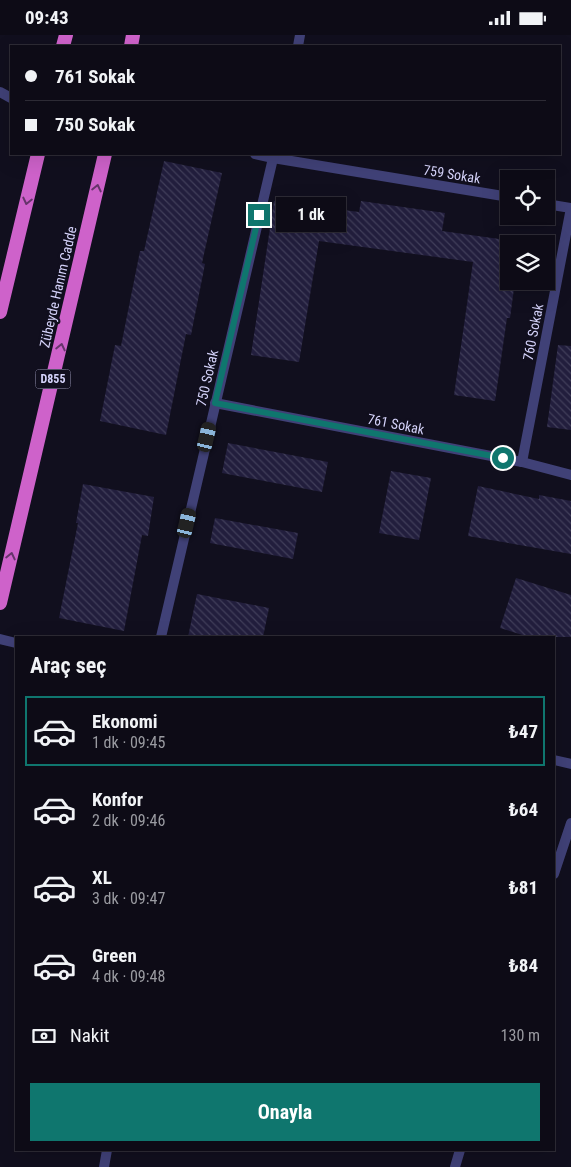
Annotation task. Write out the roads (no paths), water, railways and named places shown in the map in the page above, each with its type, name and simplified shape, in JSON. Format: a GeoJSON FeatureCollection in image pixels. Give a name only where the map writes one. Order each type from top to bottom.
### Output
{"type":"FeatureCollection","features":[{"type":"Feature","properties":{"kind":"highway"},"geometry":{"type":"LineString","coordinates":[[0,312],[38,155]]}},
{"type":"Feature","properties":{"kind":"highway","name":"Zübeyde Hanım Cadde"},"geometry":{"type":"LineString","coordinates":[[0,603],[106,155]]}},
{"type":"Feature","properties":{"kind":"street","name":"759 Sokak"},"geometry":{"type":"LineString","coordinates":[[273,156],[500,195]]}},
{"type":"Feature","properties":{"kind":"street","name":"750 Sokak"},"geometry":{"type":"LineString","coordinates":[[161,636],[273,156]]}},
{"type":"Feature","properties":{"kind":"street"},"geometry":{"type":"LineString","coordinates":[[555,205],[571,208]]}},
{"type":"Feature","properties":{"kind":"street","name":"760 Sokak"},"geometry":{"type":"LineString","coordinates":[[522,462],[571,208]]}},
{"type":"Feature","properties":{"kind":"street","name":"761 Sokak"},"geometry":{"type":"LineString","coordinates":[[215,403],[522,462],[571,475]]}},
{"type":"Feature","properties":{"kind":"street"},"geometry":{"type":"LineString","coordinates":[[0,639],[15,643]]}},
{"type":"Feature","properties":{"kind":"street"},"geometry":{"type":"LineString","coordinates":[[555,760],[571,764]]}},
{"type":"Feature","properties":{"kind":"street"},"geometry":{"type":"LineString","coordinates":[[555,871],[571,823]]}},
{"type":"Feature","properties":{"kind":"street"},"geometry":{"type":"LineString","coordinates":[[104,1167],[107,1151]]}},
{"type":"Feature","properties":{"kind":"street"},"geometry":{"type":"LineString","coordinates":[[455,1167],[460,1151]]}}]}
